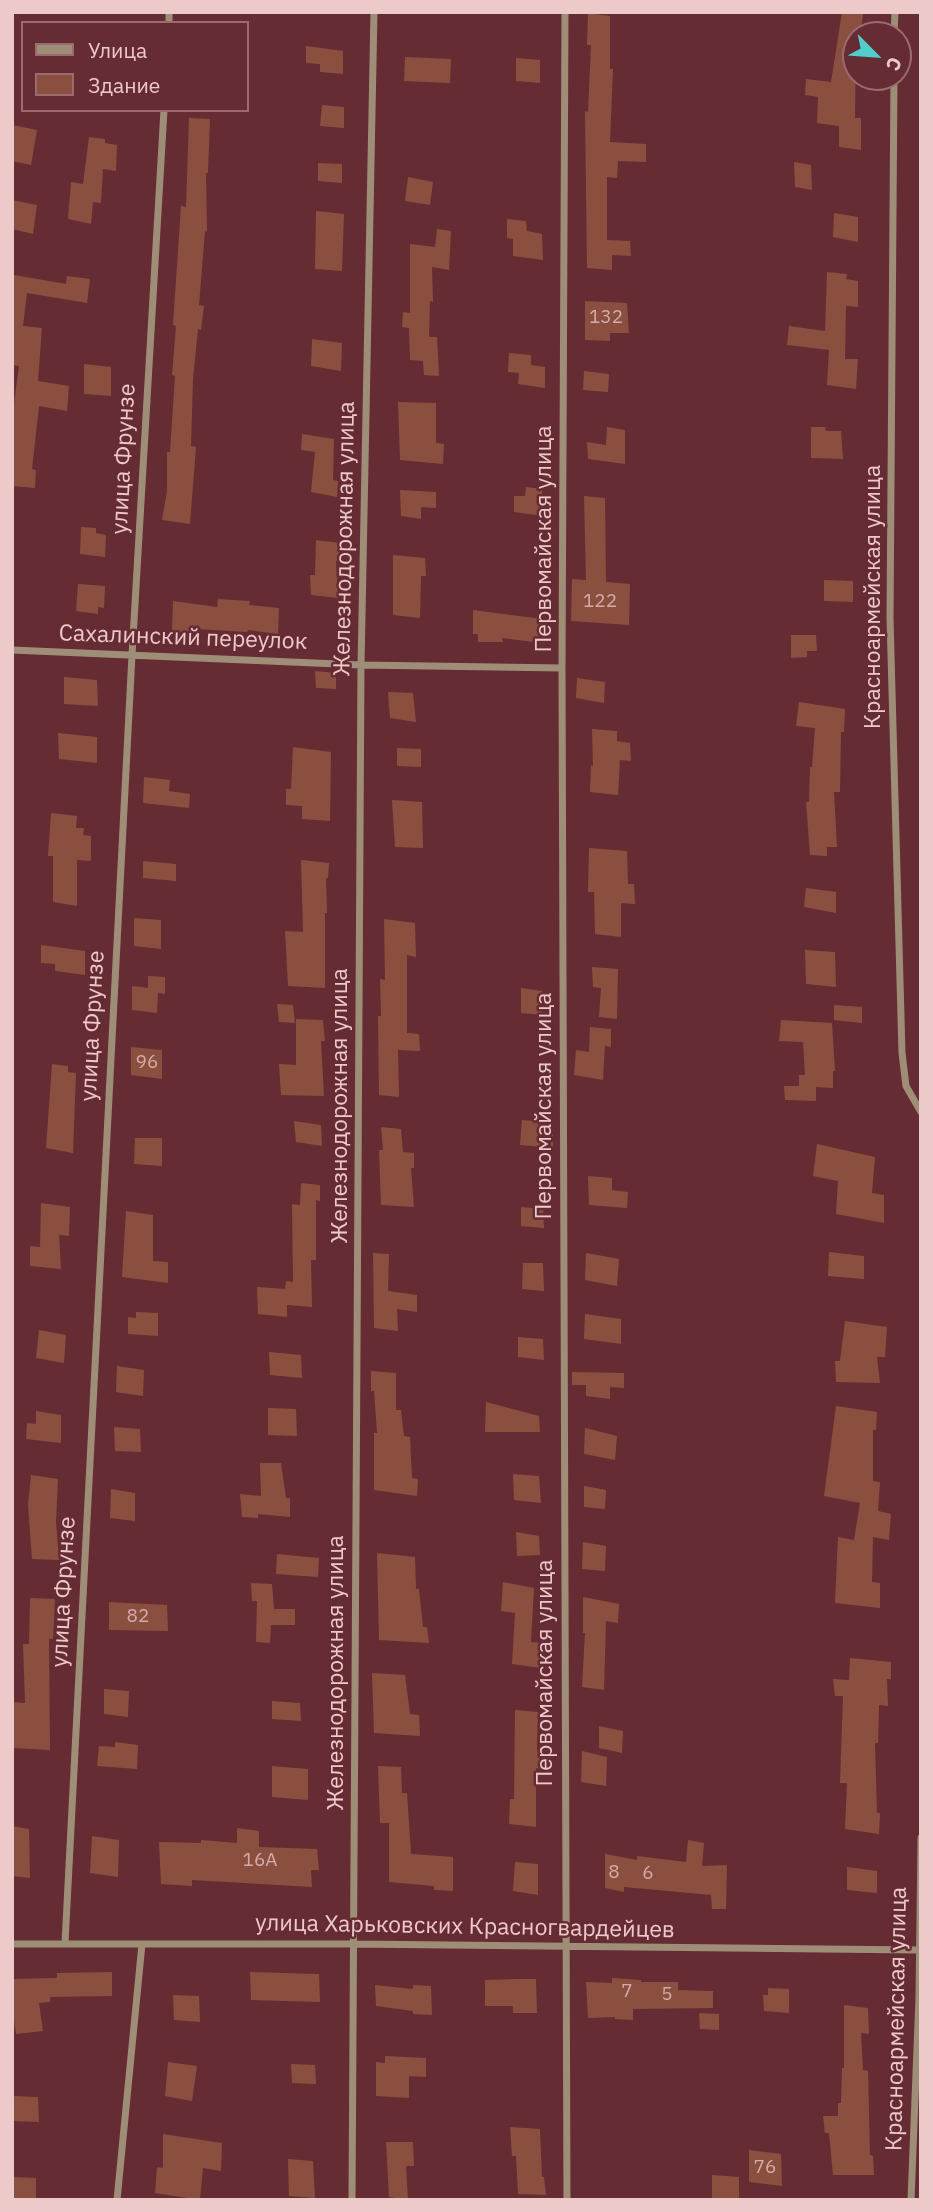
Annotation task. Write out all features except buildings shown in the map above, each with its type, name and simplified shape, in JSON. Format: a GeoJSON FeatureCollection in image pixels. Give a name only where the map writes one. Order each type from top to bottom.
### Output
{"type":"FeatureCollection","features":[{"type":"Feature","properties":{"kind":"street","name":"Железнодорожная улица"},"geometry":{"type":"LineString","coordinates":[[352,2200],[361,665],[374,12]]}},
{"type":"Feature","properties":{"kind":"street","name":"Первомайская улица"},"geometry":{"type":"LineString","coordinates":[[565,12],[562,668],[567,2200]]}},
{"type":"Feature","properties":{"kind":"street","name":"Красноармейская улица"},"geometry":{"type":"LineString","coordinates":[[894,91],[890,618],[902,1053],[906,1086],[921,1112]]}},
{"type":"Feature","properties":{"kind":"street","name":"улица Фрунзе"},"geometry":{"type":"LineString","coordinates":[[65,1943],[132,655],[164,112]]}},
{"type":"Feature","properties":{"kind":"street","name":"Сахалинский переулок"},"geometry":{"type":"LineString","coordinates":[[12,650],[361,665],[562,668]]}},
{"type":"Feature","properties":{"kind":"street","name":"Красноармейская улица"},"geometry":{"type":"LineString","coordinates":[[911,2200],[919,1998],[921,1838]]}},
{"type":"Feature","properties":{"kind":"street","name":"улица Харьковских Красногвардейцев"},"geometry":{"type":"LineString","coordinates":[[12,1944],[354,1944],[918,1950]]}},
{"type":"Feature","properties":{"kind":"street"},"geometry":{"type":"LineString","coordinates":[[117,2200],[142,1944]]}}]}
